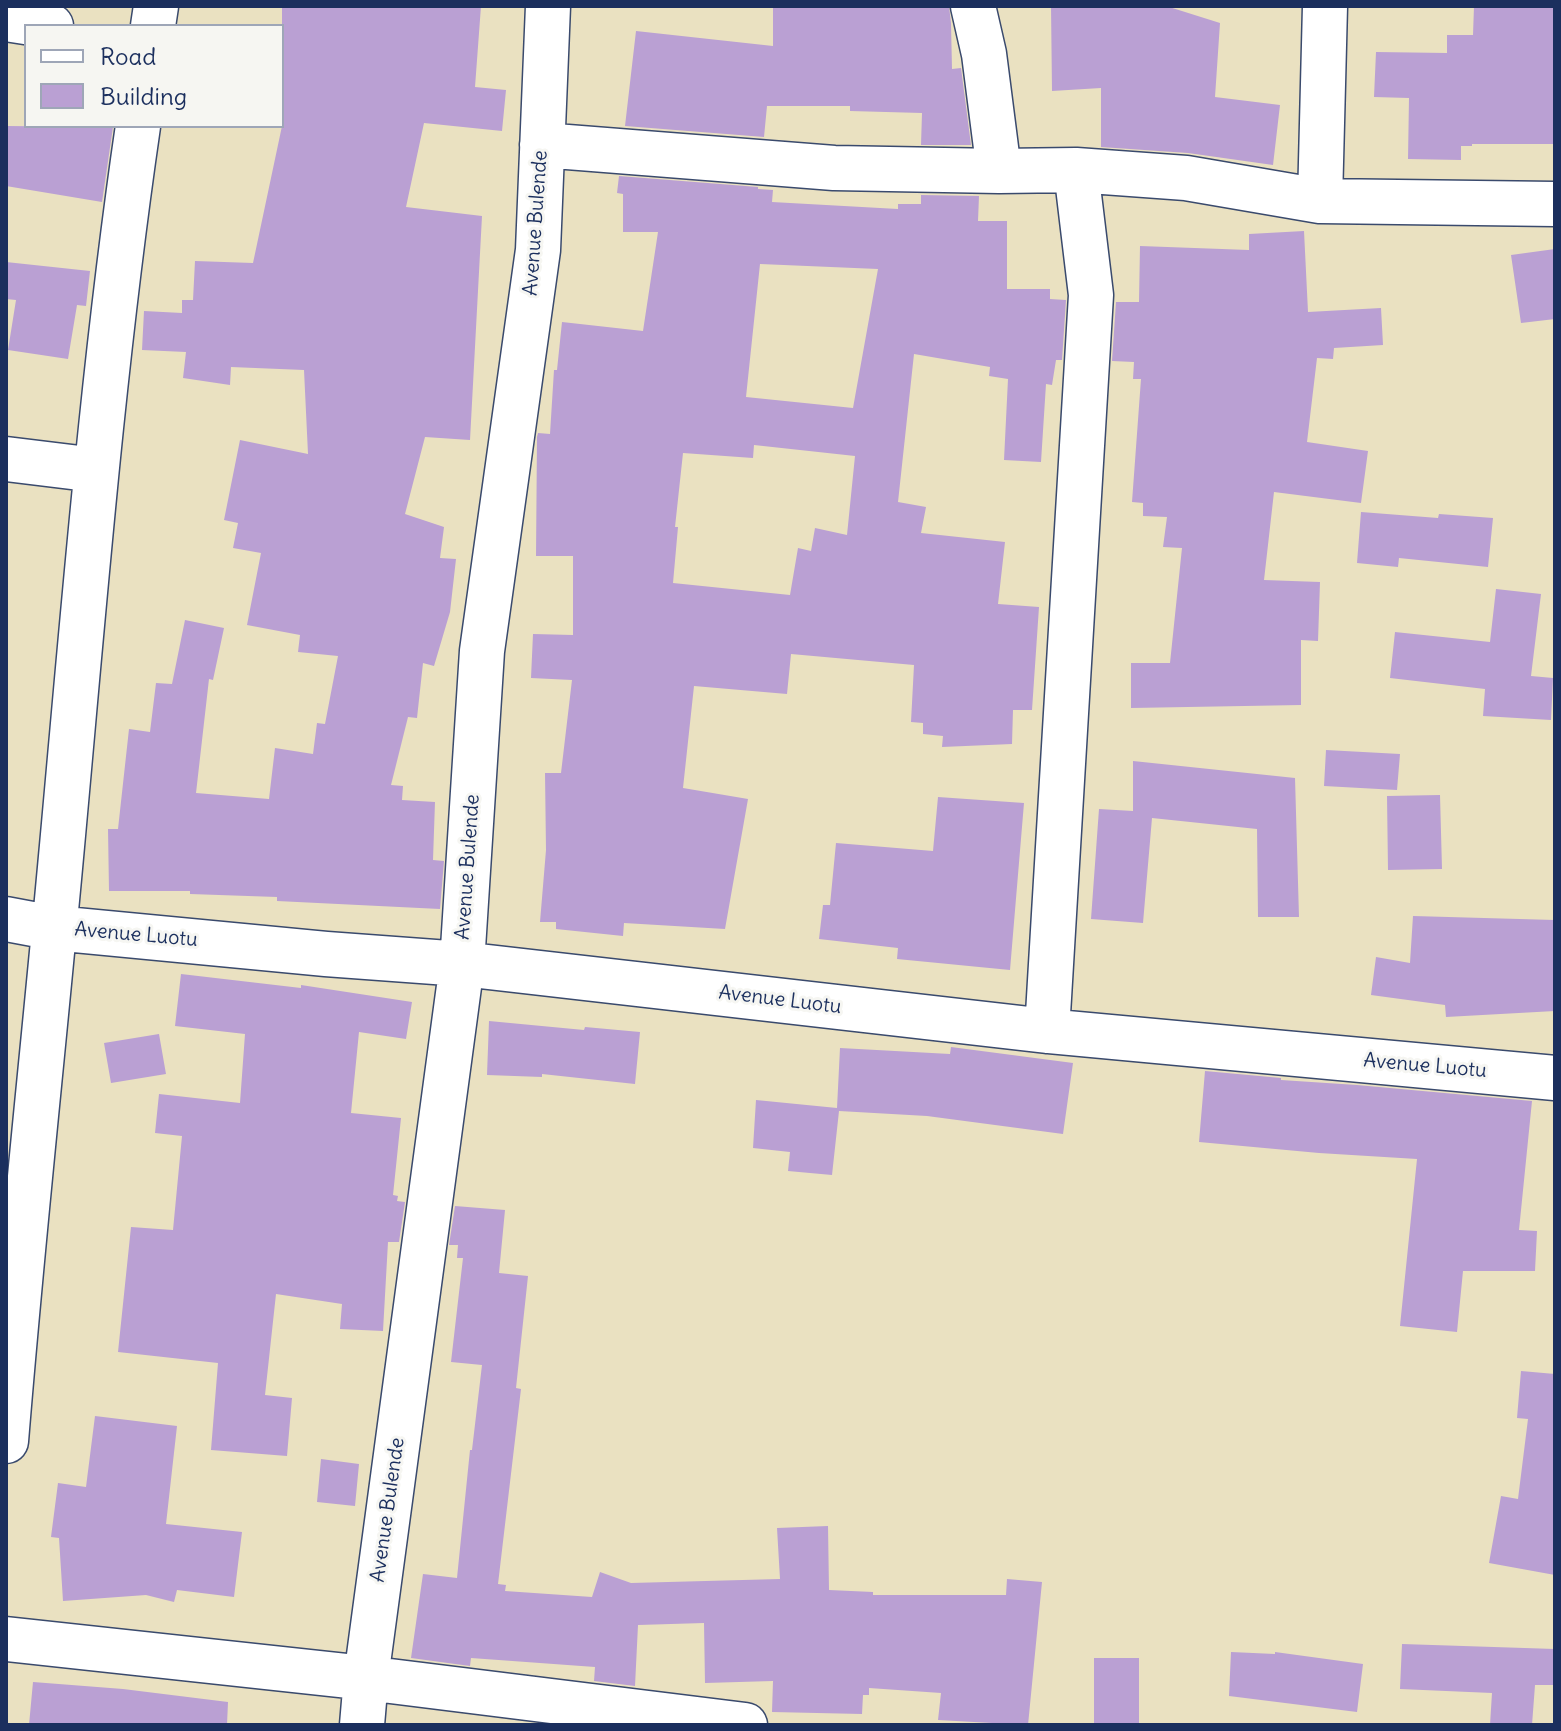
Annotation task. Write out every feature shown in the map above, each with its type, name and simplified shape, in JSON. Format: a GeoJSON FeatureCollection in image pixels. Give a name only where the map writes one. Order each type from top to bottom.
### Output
{"type":"FeatureCollection","features":[{"type":"Feature","properties":{"kind":"street","name":"Avenue Bulende"},"geometry":{"type":"LineString","coordinates":[[362,1725],[462,964],[482,651],[538,250],[548,6]]}},
{"type":"Feature","properties":{"kind":"street"},"geometry":{"type":"LineString","coordinates":[[973,6],[984,54],[999,171]]}},
{"type":"Feature","properties":{"kind":"street"},"geometry":{"type":"LineString","coordinates":[[1320,201],[1325,6]]}},
{"type":"Feature","properties":{"kind":"street"},"geometry":{"type":"LineString","coordinates":[[6,19],[38,24]]}},
{"type":"Feature","properties":{"kind":"street"},"geometry":{"type":"LineString","coordinates":[[6,1441],[13,1276],[54,928],[96,470],[138,128]]}},
{"type":"Feature","properties":{"kind":"street"},"geometry":{"type":"LineString","coordinates":[[542,145],[834,168],[1076,170],[1186,178],[1320,201],[1555,204]]}},
{"type":"Feature","properties":{"kind":"street"},"geometry":{"type":"LineString","coordinates":[[1047,1031],[1091,295],[1076,170]]}},
{"type":"Feature","properties":{"kind":"street"},"geometry":{"type":"LineString","coordinates":[[6,459],[96,470]]}},
{"type":"Feature","properties":{"kind":"street","name":"Avenue Luotu"},"geometry":{"type":"LineString","coordinates":[[6,919],[54,928],[462,964],[1047,1031],[1555,1078]]}},
{"type":"Feature","properties":{"kind":"street"},"geometry":{"type":"LineString","coordinates":[[6,1639],[366,1678],[744,1725]]}},
{"type":"Feature","properties":{"kind":"building"},"geometry":{"type":"Polygon","coordinates":[[[282,6],[481,6],[475,87],[506,90],[502,131],[424,123],[406,207],[482,216],[470,440],[425,437],[405,514],[444,527],[440,558],[456,559],[450,612],[434,666],[423,663],[417,718],[408,717],[391,785],[403,786],[402,800],[435,802],[433,860],[444,861],[440,909],[277,901],[277,897],[190,894],[190,891],[109,891],[108,829],[118,829],[129,729],[150,732],[156,683],[172,684],[185,620],[224,628],[213,680],[209,679],[196,793],[269,799],[275,748],[313,754],[317,723],[325,724],[338,656],[298,652],[300,635],[247,625],[261,553],[233,548],[238,523],[224,520],[240,440],[308,454],[304,370],[231,367],[230,385],[183,378],[186,352],[142,350],[144,311],[182,313],[182,300],[193,300],[195,261],[253,263],[284,128],[282,6]]]}},
{"type":"Feature","properties":{"kind":"building"},"geometry":{"type":"Polygon","coordinates":[[[773,6],[949,6],[952,69],[961,68],[971,145],[921,145],[922,113],[850,111],[850,106],[767,106],[764,137],[625,126],[636,31],[773,46],[773,6]]]}},
{"type":"Feature","properties":{"kind":"building"},"geometry":{"type":"Polygon","coordinates":[[[1051,6],[1166,6],[1220,23],[1215,97],[1280,105],[1273,165],[1188,153],[1101,147],[1101,88],[1052,91],[1051,6]]]}},
{"type":"Feature","properties":{"kind":"building"},"geometry":{"type":"Polygon","coordinates":[[[1474,6],[1555,6],[1555,144],[1472,144],[1461,146],[1461,160],[1408,159],[1409,98],[1374,97],[1376,52],[1447,53],[1447,35],[1473,35],[1474,6]]]}},
{"type":"Feature","properties":{"kind":"building"},"geometry":{"type":"Polygon","coordinates":[[[6,126],[113,128],[102,202],[6,186],[6,126]]]}},
{"type":"Feature","properties":{"kind":"building"},"geometry":{"type":"Polygon","coordinates":[[[619,176],[758,187],[773,190],[772,202],[898,209],[898,204],[921,204],[921,195],[979,196],[978,221],[1007,221],[1007,289],[1050,289],[1050,299],[1066,300],[1062,360],[1056,360],[1052,385],[1046,384],[1041,462],[1004,460],[1008,379],[989,376],[990,367],[914,354],[898,502],[926,507],[921,533],[1005,542],[998,604],[1039,607],[1032,710],[1013,710],[1012,744],[942,747],[943,736],[923,734],[923,723],[911,722],[914,665],[791,654],[787,694],[694,686],[683,788],[748,799],[725,929],[624,923],[623,936],[556,929],[556,922],[540,922],[546,850],[545,773],[561,773],[572,680],[531,678],[533,634],[573,635],[573,556],[536,556],[537,437],[538,433],[550,434],[554,370],[557,370],[562,322],[643,331],[658,232],[623,232],[623,194],[617,193],[619,176]],[[760,264],[746,397],[853,408],[878,269],[760,264]],[[754,445],[753,458],[683,453],[673,583],[790,595],[798,548],[811,551],[815,528],[847,535],[855,456],[754,445]]]}},
{"type":"Feature","properties":{"kind":"building"},"geometry":{"type":"Polygon","coordinates":[[[1304,231],[1308,312],[1381,308],[1383,345],[1334,348],[1333,359],[1317,358],[1307,442],[1368,451],[1361,503],[1274,492],[1264,580],[1320,582],[1318,641],[1301,640],[1301,705],[1131,708],[1131,663],[1170,663],[1182,548],[1163,547],[1167,517],[1143,516],[1143,503],[1132,502],[1141,379],[1133,379],[1134,362],[1112,361],[1116,302],[1139,302],[1140,246],[1249,250],[1249,234],[1304,231]]]}},
{"type":"Feature","properties":{"kind":"building"},"geometry":{"type":"Polygon","coordinates":[[[1555,249],[1555,319],[1521,323],[1511,255],[1555,249]]]}},
{"type":"Feature","properties":{"kind":"building"},"geometry":{"type":"Polygon","coordinates":[[[6,262],[90,271],[86,306],[77,305],[68,359],[8,350],[16,300],[6,299],[6,262]]]}},
{"type":"Feature","properties":{"kind":"building"},"geometry":{"type":"Polygon","coordinates":[[[1361,512],[1438,518],[1439,514],[1493,518],[1488,567],[1399,558],[1398,567],[1357,563],[1361,512]]]}},
{"type":"Feature","properties":{"kind":"building"},"geometry":{"type":"Polygon","coordinates":[[[1496,589],[1541,594],[1531,676],[1553,678],[1551,720],[1483,716],[1485,689],[1390,678],[1395,632],[1490,642],[1496,589]]]}},
{"type":"Feature","properties":{"kind":"building"},"geometry":{"type":"Polygon","coordinates":[[[1326,750],[1400,754],[1397,790],[1324,786],[1326,750]]]}},
{"type":"Feature","properties":{"kind":"building"},"geometry":{"type":"Polygon","coordinates":[[[1133,761],[1295,778],[1299,917],[1258,917],[1257,829],[1152,818],[1143,923],[1091,919],[1099,809],[1133,811],[1133,761]]]}},
{"type":"Feature","properties":{"kind":"building"},"geometry":{"type":"Polygon","coordinates":[[[1440,795],[1442,869],[1388,870],[1387,796],[1440,795]]]}},
{"type":"Feature","properties":{"kind":"building"},"geometry":{"type":"Polygon","coordinates":[[[938,797],[1024,803],[1010,970],[897,959],[898,948],[819,939],[823,905],[830,905],[836,843],[933,851],[938,797]]]}},
{"type":"Feature","properties":{"kind":"building"},"geometry":{"type":"Polygon","coordinates":[[[1413,916],[1555,920],[1555,1011],[1446,1017],[1445,1005],[1371,995],[1376,957],[1410,963],[1413,916]]]}},
{"type":"Feature","properties":{"kind":"building"},"geometry":{"type":"Polygon","coordinates":[[[181,974],[301,988],[301,985],[412,1002],[406,1039],[359,1032],[351,1113],[401,1118],[393,1195],[398,1196],[397,1201],[405,1202],[399,1242],[388,1242],[383,1331],[340,1329],[342,1304],[276,1294],[265,1395],[292,1398],[287,1456],[211,1450],[218,1363],[118,1352],[131,1227],[173,1230],[182,1136],[155,1133],[159,1094],[240,1103],[245,1034],[175,1026],[181,974]]]}},
{"type":"Feature","properties":{"kind":"building"},"geometry":{"type":"Polygon","coordinates":[[[489,1021],[640,1032],[635,1084],[542,1074],[542,1077],[487,1075],[489,1021]]]}},
{"type":"Feature","properties":{"kind":"building"},"geometry":{"type":"Polygon","coordinates":[[[159,1034],[166,1074],[111,1083],[104,1043],[159,1034]]]}},
{"type":"Feature","properties":{"kind":"building"},"geometry":{"type":"Polygon","coordinates":[[[951,1047],[1073,1063],[1063,1134],[927,1116],[839,1111],[832,1175],[788,1171],[790,1152],[753,1148],[756,1100],[837,1108],[840,1048],[950,1054],[951,1047]]]}},
{"type":"Feature","properties":{"kind":"building"},"geometry":{"type":"Polygon","coordinates":[[[1205,1071],[1532,1101],[1519,1230],[1537,1231],[1535,1271],[1463,1271],[1457,1332],[1400,1326],[1417,1159],[1199,1142],[1205,1071]]]}},
{"type":"Feature","properties":{"kind":"building"},"geometry":{"type":"Polygon","coordinates":[[[455,1206],[505,1210],[499,1273],[528,1276],[516,1388],[521,1389],[498,1584],[506,1585],[505,1591],[592,1597],[600,1572],[631,1583],[780,1579],[777,1528],[828,1526],[829,1590],[873,1592],[873,1595],[1006,1595],[1007,1579],[1042,1582],[1028,1725],[938,1720],[941,1693],[869,1688],[869,1695],[863,1695],[862,1714],[772,1712],[773,1681],[705,1683],[704,1623],[638,1625],[635,1686],[594,1681],[595,1667],[471,1658],[470,1666],[411,1658],[423,1574],[457,1578],[482,1365],[451,1362],[463,1258],[457,1258],[458,1245],[449,1245],[455,1206]]]}},
{"type":"Feature","properties":{"kind":"building"},"geometry":{"type":"Polygon","coordinates":[[[1521,1371],[1555,1374],[1555,1575],[1489,1563],[1501,1496],[1518,1499],[1528,1419],[1517,1418],[1521,1371]]]}},
{"type":"Feature","properties":{"kind":"building"},"geometry":{"type":"Polygon","coordinates":[[[95,1416],[177,1426],[166,1524],[242,1532],[234,1597],[177,1590],[174,1602],[146,1595],[63,1601],[59,1538],[51,1537],[58,1483],[86,1487],[95,1416]]]}},
{"type":"Feature","properties":{"kind":"building"},"geometry":{"type":"Polygon","coordinates":[[[321,1459],[359,1464],[355,1506],[317,1502],[321,1459]]]}},
{"type":"Feature","properties":{"kind":"building"},"geometry":{"type":"Polygon","coordinates":[[[1402,1644],[1555,1649],[1555,1685],[1535,1685],[1532,1725],[1490,1725],[1492,1693],[1400,1689],[1402,1644]]]}},
{"type":"Feature","properties":{"kind":"building"},"geometry":{"type":"Polygon","coordinates":[[[1231,1652],[1275,1652],[1363,1664],[1357,1712],[1229,1696],[1231,1652]]]}},
{"type":"Feature","properties":{"kind":"building"},"geometry":{"type":"Polygon","coordinates":[[[1094,1658],[1139,1658],[1139,1725],[1094,1725],[1094,1658]]]}},
{"type":"Feature","properties":{"kind":"building"},"geometry":{"type":"Polygon","coordinates":[[[33,1682],[228,1702],[227,1725],[29,1725],[33,1682]]]}}]}
